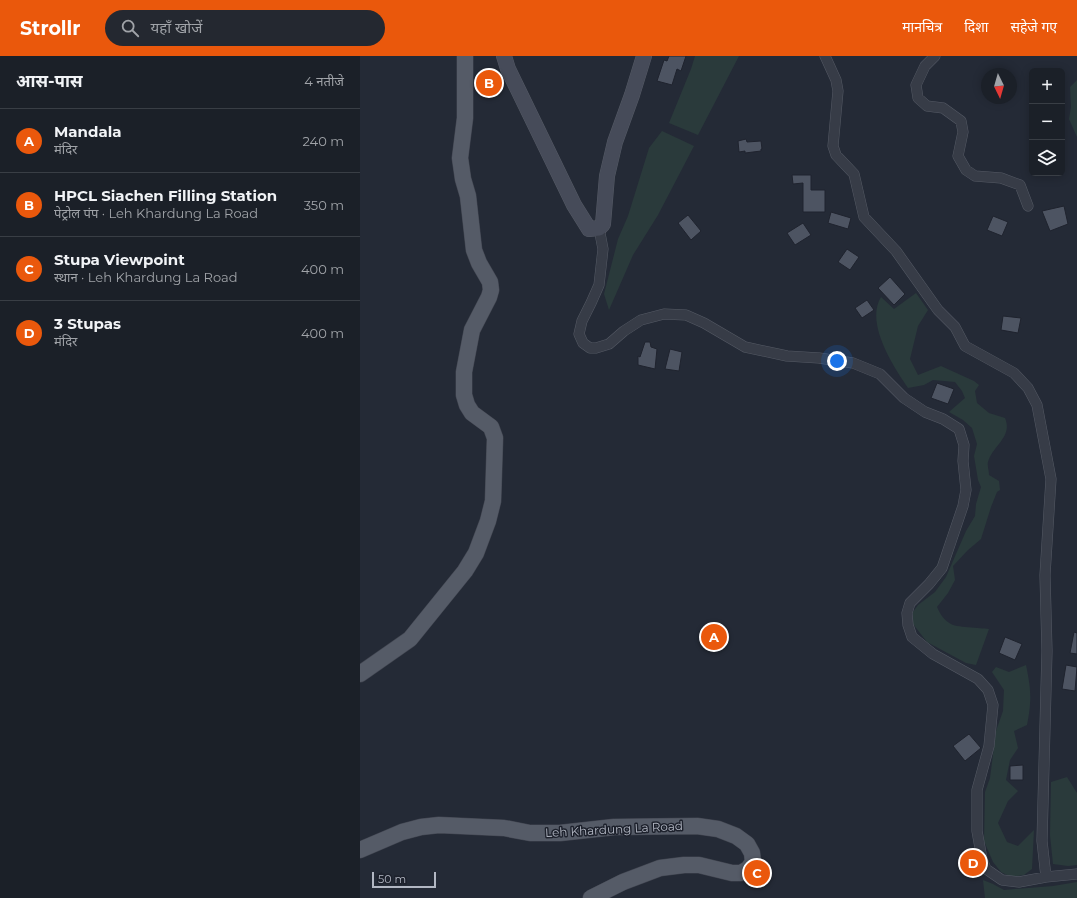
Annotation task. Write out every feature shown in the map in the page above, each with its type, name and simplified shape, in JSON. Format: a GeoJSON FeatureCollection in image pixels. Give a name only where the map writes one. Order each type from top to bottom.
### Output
{"type":"FeatureCollection","features":[{"type":"Feature","properties":{"kind":"main road"},"geometry":{"type":"LineString","coordinates":[[360,674],[410,639],[465,571],[476,553],[488,521],[493,501],[495,438],[491,427],[472,413],[467,405],[464,395],[464,372],[472,330],[491,290],[490,282],[479,263],[474,250],[468,196],[463,179],[460,158],[465,118],[465,56]]}},
{"type":"Feature","properties":{"kind":"main road","name":"Leh Khardung La Road"},"geometry":{"type":"LineString","coordinates":[[360,850],[402,832],[421,827],[440,825],[504,828],[530,833],[560,833],[614,827],[697,826],[718,829],[736,836],[746,844],[752,853],[753,862],[748,870],[741,873],[732,873],[699,865],[660,868],[623,882],[591,898]]}},
{"type":"Feature","properties":{"kind":"street"},"geometry":{"type":"LineString","coordinates":[[504,56],[508,69],[574,205],[589,229],[599,228]]}},
{"type":"Feature","properties":{"kind":"street"},"geometry":{"type":"LineString","coordinates":[[644,56],[615,142],[607,176],[602,224],[599,228],[604,249],[598,285],[591,304],[582,321],[580,334],[583,344],[590,348],[596,348],[609,344],[624,330],[641,320],[664,314],[686,315],[704,323],[745,348],[787,356],[819,358],[853,363],[880,374],[895,387],[904,398],[925,412],[943,419],[959,429],[964,445],[963,461],[966,490],[963,506],[942,568],[929,584],[910,603],[906,613],[908,625],[912,637],[934,654],[978,679],[988,690],[993,705],[989,746],[976,790],[977,831],[982,859],[986,869],[1002,880],[1019,882],[1046,877],[1077,874]]}},
{"type":"Feature","properties":{"kind":"street"},"geometry":{"type":"LineString","coordinates":[[824,56],[836,80],[838,91],[833,146],[836,155],[854,174],[864,217],[896,251],[938,310],[954,327],[965,346],[1014,373],[1028,388],[1037,405],[1051,479],[1045,575],[1046,651],[1042,841],[1046,877]]}},
{"type":"Feature","properties":{"kind":"street"},"geometry":{"type":"LineString","coordinates":[[935,56],[925,66],[916,84],[918,98],[928,106],[943,108],[961,121],[963,132],[958,156],[966,170],[975,176],[1001,178],[1020,184],[1028,206]]}},
{"type":"Feature","properties":{"kind":"shaded area"},"geometry":{"type":"Polygon","coordinates":[[[695,56],[739,56],[698,135],[669,123],[695,56]]]}},
{"type":"Feature","properties":{"kind":"shaded area"},"geometry":{"type":"Polygon","coordinates":[[[1077,80],[1077,137],[1069,119],[1071,107],[1070,87],[1077,80]]]}},
{"type":"Feature","properties":{"kind":"shaded area"},"geometry":{"type":"Polygon","coordinates":[[[662,131],[694,146],[658,215],[633,255],[609,310],[604,294],[618,239],[628,216],[649,148],[662,131]]]}},
{"type":"Feature","properties":{"kind":"shaded area"},"geometry":{"type":"Polygon","coordinates":[[[916,293],[928,310],[918,326],[910,359],[918,375],[941,366],[974,381],[979,385],[975,391],[977,403],[989,413],[1005,418],[1007,425],[1004,436],[990,456],[988,463],[989,475],[999,481],[1000,490],[997,492],[991,507],[981,539],[953,566],[955,580],[948,593],[937,607],[944,619],[953,625],[989,629],[976,665],[966,663],[927,642],[913,624],[913,612],[918,605],[935,592],[946,577],[966,531],[975,516],[976,504],[981,487],[978,480],[974,456],[977,444],[972,428],[963,420],[949,412],[965,398],[962,391],[955,382],[933,380],[924,385],[908,388],[895,368],[883,344],[876,319],[877,307],[881,297],[894,309],[916,293]]]}},
{"type":"Feature","properties":{"kind":"shaded area"},"geometry":{"type":"Polygon","coordinates":[[[1026,665],[1030,695],[1029,716],[1027,725],[1014,731],[1018,748],[1010,760],[1006,780],[1018,791],[1008,801],[998,823],[1007,842],[1018,846],[1034,830],[1032,869],[1024,875],[1011,877],[1001,872],[993,862],[984,841],[985,792],[990,778],[996,731],[1003,711],[1004,690],[992,672],[996,667],[1009,672],[1026,665]]]}},
{"type":"Feature","properties":{"kind":"shaded area"},"geometry":{"type":"Polygon","coordinates":[[[1067,777],[1077,793],[1077,865],[1068,866],[1053,864],[1050,835],[1051,782],[1067,777]]]}},
{"type":"Feature","properties":{"kind":"shaded area"},"geometry":{"type":"Polygon","coordinates":[[[983,880],[1004,890],[1053,886],[1077,882],[1077,898],[985,898],[983,880]]]}},
{"type":"Feature","properties":{"kind":"building"},"geometry":{"type":"Polygon","coordinates":[[[669,56],[686,56],[681,71],[677,69],[672,85],[657,81],[664,60],[667,61],[669,56]]]}},
{"type":"Feature","properties":{"kind":"building"},"geometry":{"type":"Polygon","coordinates":[[[746,139],[747,142],[761,141],[761,151],[745,153],[745,151],[739,152],[738,141],[746,139]]]}},
{"type":"Feature","properties":{"kind":"building"},"geometry":{"type":"Polygon","coordinates":[[[792,175],[811,175],[811,190],[825,190],[825,212],[803,212],[803,183],[793,184],[792,175]]]}},
{"type":"Feature","properties":{"kind":"building"},"geometry":{"type":"Polygon","coordinates":[[[1064,206],[1068,224],[1050,231],[1042,211],[1064,206]]]}},
{"type":"Feature","properties":{"kind":"building"},"geometry":{"type":"Polygon","coordinates":[[[831,212],[851,218],[848,229],[828,223],[831,212]]]}},
{"type":"Feature","properties":{"kind":"building"},"geometry":{"type":"Polygon","coordinates":[[[688,215],[701,231],[691,240],[678,223],[688,215]]]}},
{"type":"Feature","properties":{"kind":"building"},"geometry":{"type":"Polygon","coordinates":[[[993,216],[1008,222],[1002,236],[987,230],[993,216]]]}},
{"type":"Feature","properties":{"kind":"building"},"geometry":{"type":"Polygon","coordinates":[[[803,223],[811,235],[795,245],[787,233],[803,223]]]}},
{"type":"Feature","properties":{"kind":"building"},"geometry":{"type":"Polygon","coordinates":[[[847,249],[859,257],[850,270],[838,262],[847,249]]]}},
{"type":"Feature","properties":{"kind":"building"},"geometry":{"type":"Polygon","coordinates":[[[890,277],[905,294],[894,305],[878,288],[890,277]]]}},
{"type":"Feature","properties":{"kind":"building"},"geometry":{"type":"Polygon","coordinates":[[[867,300],[874,310],[862,318],[855,308],[867,300]]]}},
{"type":"Feature","properties":{"kind":"building"},"geometry":{"type":"Polygon","coordinates":[[[1003,316],[1021,318],[1018,333],[1001,330],[1003,316]]]}},
{"type":"Feature","properties":{"kind":"building"},"geometry":{"type":"Polygon","coordinates":[[[645,342],[650,342],[651,347],[657,349],[655,369],[638,365],[638,356],[640,357],[645,342]]]}},
{"type":"Feature","properties":{"kind":"building"},"geometry":{"type":"Polygon","coordinates":[[[670,349],[682,352],[679,371],[665,369],[670,349]]]}},
{"type":"Feature","properties":{"kind":"building"},"geometry":{"type":"Polygon","coordinates":[[[937,383],[954,389],[948,404],[931,398],[937,383]]]}},
{"type":"Feature","properties":{"kind":"building"},"geometry":{"type":"Polygon","coordinates":[[[1074,632],[1077,633],[1077,654],[1070,653],[1074,632]]]}},
{"type":"Feature","properties":{"kind":"building"},"geometry":{"type":"Polygon","coordinates":[[[1005,637],[1022,644],[1015,660],[999,653],[1005,637]]]}},
{"type":"Feature","properties":{"kind":"building"},"geometry":{"type":"Polygon","coordinates":[[[1066,665],[1077,667],[1075,691],[1062,689],[1066,665]]]}},
{"type":"Feature","properties":{"kind":"building"},"geometry":{"type":"Polygon","coordinates":[[[969,734],[981,748],[965,761],[953,746],[969,734]]]}},
{"type":"Feature","properties":{"kind":"building"},"geometry":{"type":"Polygon","coordinates":[[[1023,765],[1023,780],[1010,780],[1010,766],[1023,765]]]}},
{"type":"Feature","properties":{"kind":"place","name":"HPCL Siachen Filling Station"},"geometry":{"type":"Point","coordinates":[489,83]}},
{"type":"Feature","properties":{"kind":"place","name":"Mandala"},"geometry":{"type":"Point","coordinates":[714,637]}},
{"type":"Feature","properties":{"kind":"place","name":"3 Stupas"},"geometry":{"type":"Point","coordinates":[973,863]}},
{"type":"Feature","properties":{"kind":"place","name":"Stupa Viewpoint"},"geometry":{"type":"Point","coordinates":[757,873]}}]}
